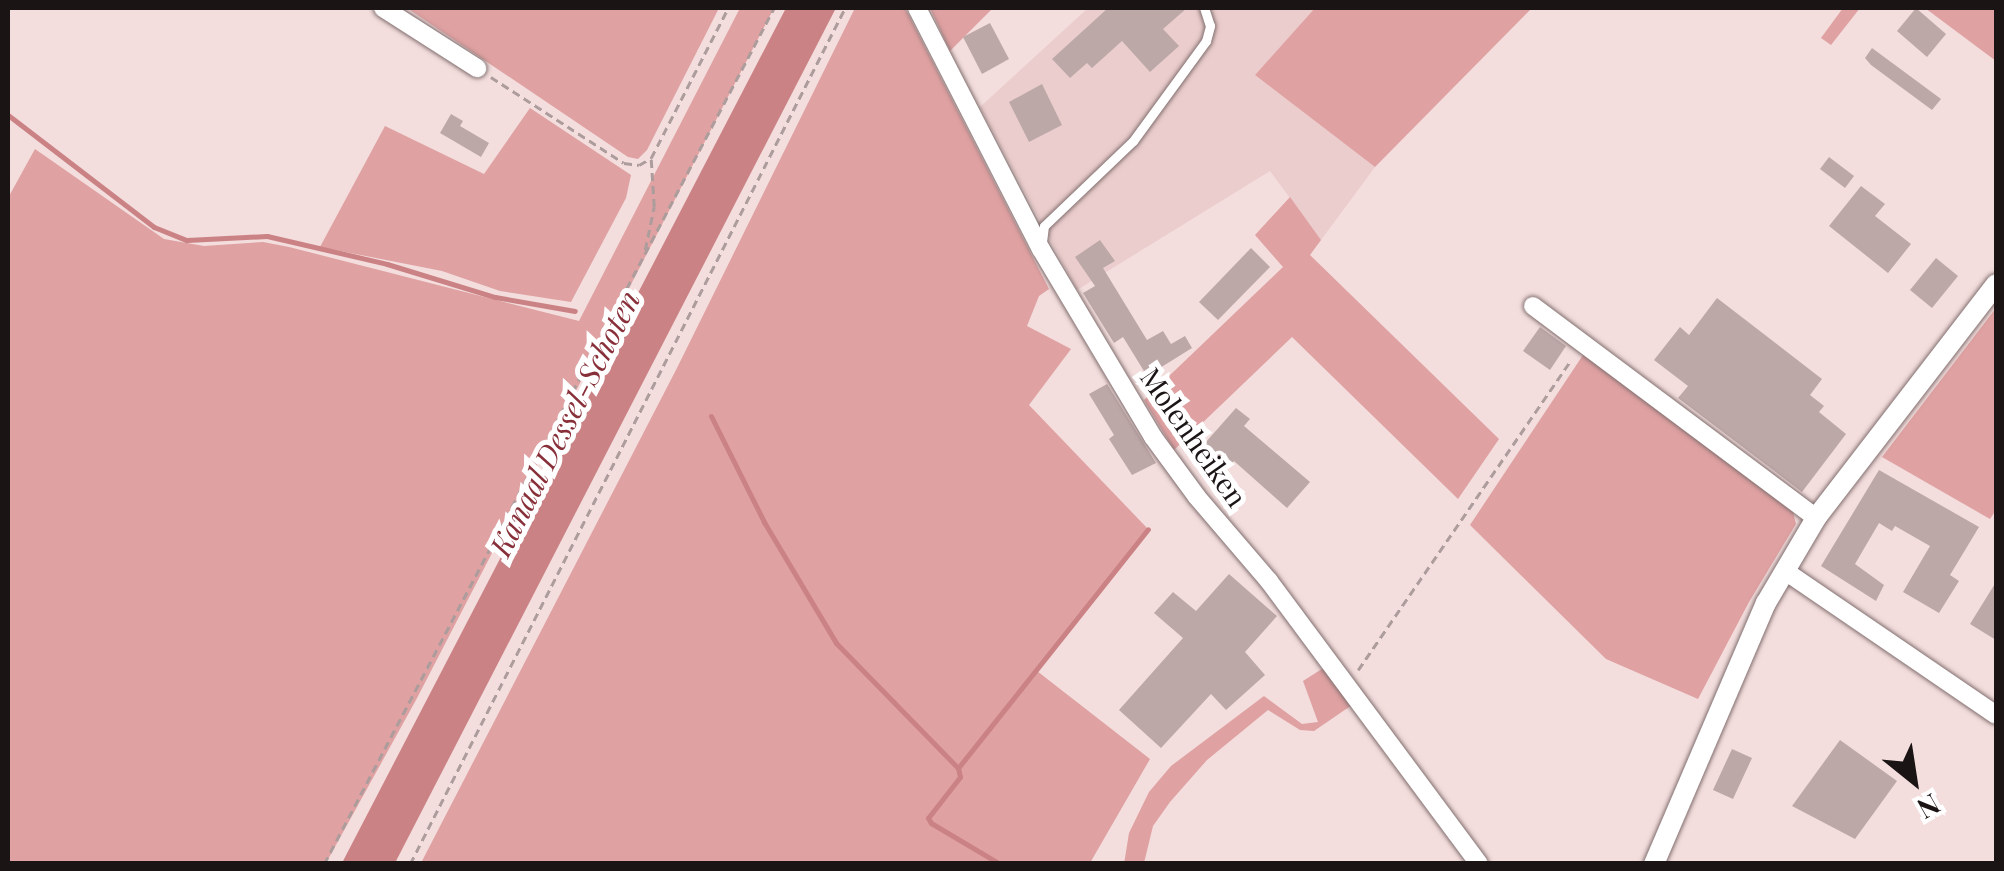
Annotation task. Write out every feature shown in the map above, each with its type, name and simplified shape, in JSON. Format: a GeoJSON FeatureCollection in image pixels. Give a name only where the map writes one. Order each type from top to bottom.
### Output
{"type":"FeatureCollection","features":[{"type":"Feature","properties":{"kind":"street"},"geometry":{"type":"LineString","coordinates":[[384,8],[477,68]]}},
{"type":"Feature","properties":{"kind":"street","name":"Molenheiken"},"geometry":{"type":"LineString","coordinates":[[918,8],[1041,249],[1175,468],[1269,580],[1479,864]]}},
{"type":"Feature","properties":{"kind":"street"},"geometry":{"type":"LineString","coordinates":[[1654,864],[1741,653],[1816,518],[1996,284]]}},
{"type":"Feature","properties":{"kind":"street"},"geometry":{"type":"LineString","coordinates":[[1533,306],[1816,518]]}},
{"type":"Feature","properties":{"kind":"street"},"geometry":{"type":"LineString","coordinates":[[1785,571],[1996,715]]}},
{"type":"Feature","properties":{"kind":"lane"},"geometry":{"type":"LineString","coordinates":[[1041,249],[1044,226],[1133,141],[1206,42],[1210,26],[1204,8]]}},
{"type":"Feature","properties":{"kind":"path"},"geometry":{"type":"LineString","coordinates":[[477,68],[624,162],[639,165],[650,158],[728,8]]}},
{"type":"Feature","properties":{"kind":"path"},"geometry":{"type":"LineString","coordinates":[[324,864],[774,8]]}},
{"type":"Feature","properties":{"kind":"path"},"geometry":{"type":"LineString","coordinates":[[410,864],[844,8]]}},
{"type":"Feature","properties":{"kind":"path"},"geometry":{"type":"LineString","coordinates":[[644,256],[654,208],[650,158]]}},
{"type":"Feature","properties":{"kind":"path"},"geometry":{"type":"LineString","coordinates":[[1347,686],[1583,342]]}},
{"type":"Feature","properties":{"kind":"shaded area"},"geometry":{"type":"Polygon","coordinates":[[[407,8],[719,8],[647,150],[638,159],[628,157],[407,8]]]}},
{"type":"Feature","properties":{"kind":"shaded area"},"geometry":{"type":"Polygon","coordinates":[[[740,8],[774,8],[416,700],[326,863],[8,863],[8,198],[35,149],[164,239],[204,246],[263,242],[289,247],[579,321],[740,8]]]}},
{"type":"Feature","properties":{"kind":"shaded area"},"geometry":{"type":"Polygon","coordinates":[[[786,8],[836,8],[395,863],[342,863],[786,8]]]}},
{"type":"Feature","properties":{"kind":"shaded area"},"geometry":{"type":"Polygon","coordinates":[[[855,8],[905,8],[1049,289],[1039,296],[1027,326],[1071,349],[1029,405],[1148,529],[1037,671],[1150,759],[1090,863],[421,863],[677,368],[855,8]]]}},
{"type":"Feature","properties":{"kind":"shaded area"},"geometry":{"type":"Polygon","coordinates":[[[930,8],[993,8],[950,51],[930,8]]]}},
{"type":"Feature","properties":{"kind":"shaded area"},"geometry":{"type":"Polygon","coordinates":[[[1088,8],[1315,8],[1255,75],[1375,167],[1321,240],[1270,171],[1077,290],[980,107],[1088,8]]]}},
{"type":"Feature","properties":{"kind":"shaded area"},"geometry":{"type":"Polygon","coordinates":[[[1315,8],[1532,8],[1375,167],[1255,75],[1315,8]]]}},
{"type":"Feature","properties":{"kind":"shaded area"},"geometry":{"type":"Polygon","coordinates":[[[1843,8],[1860,8],[1831,45],[1821,38],[1843,8]]]}},
{"type":"Feature","properties":{"kind":"shaded area"},"geometry":{"type":"Polygon","coordinates":[[[1925,8],[1996,8],[1996,61],[1925,8]]]}},
{"type":"Feature","properties":{"kind":"shaded area"},"geometry":{"type":"Polygon","coordinates":[[[530,108],[631,175],[626,198],[571,302],[500,291],[442,271],[320,247],[385,126],[484,174],[530,108]]]}},
{"type":"Feature","properties":{"kind":"shaded area"},"geometry":{"type":"Polygon","coordinates":[[[1290,197],[1321,240],[1310,255],[1499,439],[1458,499],[1292,337],[1174,450],[1144,400],[1283,267],[1255,235],[1290,197]]]}},
{"type":"Feature","properties":{"kind":"shaded area"},"geometry":{"type":"Polygon","coordinates":[[[1996,308],[1996,510],[1990,519],[1882,457],[1996,308]]]}},
{"type":"Feature","properties":{"kind":"shaded area"},"geometry":{"type":"Polygon","coordinates":[[[1583,355],[1793,512],[1796,524],[1698,699],[1606,659],[1470,525],[1583,355]]]}},
{"type":"Feature","properties":{"kind":"shaded area"},"geometry":{"type":"Polygon","coordinates":[[[1325,667],[1352,705],[1314,731],[1300,730],[1268,710],[1207,760],[1170,802],[1153,826],[1144,863],[1124,864],[1129,833],[1149,792],[1171,766],[1264,696],[1302,724],[1318,722],[1303,681],[1325,667]]]}},
{"type":"Feature","properties":{"kind":"building"},"geometry":{"type":"Polygon","coordinates":[[[1108,8],[1187,8],[1163,29],[1179,46],[1150,72],[1122,41],[1092,68],[1087,63],[1070,78],[1052,59],[1108,8]]]}},
{"type":"Feature","properties":{"kind":"building"},"geometry":{"type":"Polygon","coordinates":[[[1916,8],[1946,34],[1927,57],[1897,31],[1916,8]]]}},
{"type":"Feature","properties":{"kind":"building"},"geometry":{"type":"Polygon","coordinates":[[[990,23],[1009,59],[982,74],[963,37],[990,23]]]}},
{"type":"Feature","properties":{"kind":"building"},"geometry":{"type":"Polygon","coordinates":[[[1872,48],[1941,99],[1932,110],[1871,65],[1865,58],[1872,48]]]}},
{"type":"Feature","properties":{"kind":"building"},"geometry":{"type":"Polygon","coordinates":[[[1042,84],[1062,125],[1029,142],[1009,102],[1042,84]]]}},
{"type":"Feature","properties":{"kind":"building"},"geometry":{"type":"Polygon","coordinates":[[[451,114],[463,121],[460,126],[489,143],[481,157],[440,133],[451,114]]]}},
{"type":"Feature","properties":{"kind":"building"},"geometry":{"type":"Polygon","coordinates":[[[1829,157],[1854,176],[1845,188],[1820,169],[1829,157]]]}},
{"type":"Feature","properties":{"kind":"building"},"geometry":{"type":"Polygon","coordinates":[[[1861,186],[1885,204],[1875,216],[1911,244],[1888,273],[1829,226],[1861,186]]]}},
{"type":"Feature","properties":{"kind":"building"},"geometry":{"type":"Polygon","coordinates":[[[1100,240],[1115,261],[1103,268],[1147,340],[1163,331],[1171,344],[1185,336],[1192,348],[1147,376],[1123,337],[1114,343],[1083,293],[1095,286],[1075,257],[1100,240]]]}},
{"type":"Feature","properties":{"kind":"building"},"geometry":{"type":"Polygon","coordinates":[[[1251,248],[1270,267],[1218,320],[1199,302],[1251,248]]]}},
{"type":"Feature","properties":{"kind":"building"},"geometry":{"type":"Polygon","coordinates":[[[1936,258],[1958,276],[1932,308],[1910,290],[1936,258]]]}},
{"type":"Feature","properties":{"kind":"building"},"geometry":{"type":"Polygon","coordinates":[[[1717,298],[1822,379],[1810,395],[1824,406],[1819,412],[1846,434],[1802,492],[1678,398],[1688,386],[1654,360],[1680,327],[1689,335],[1717,298]]]}},
{"type":"Feature","properties":{"kind":"building"},"geometry":{"type":"Polygon","coordinates":[[[1540,327],[1566,346],[1550,370],[1523,351],[1540,327]]]}},
{"type":"Feature","properties":{"kind":"building"},"geometry":{"type":"Polygon","coordinates":[[[1107,384],[1156,463],[1132,475],[1109,439],[1114,435],[1089,394],[1107,384]]]}},
{"type":"Feature","properties":{"kind":"building"},"geometry":{"type":"Polygon","coordinates":[[[1236,408],[1250,419],[1244,426],[1310,482],[1287,508],[1234,461],[1223,473],[1198,451],[1236,408]]]}},
{"type":"Feature","properties":{"kind":"building"},"geometry":{"type":"Polygon","coordinates":[[[1879,470],[1979,527],[1950,575],[1959,581],[1939,613],[1903,592],[1930,546],[1895,526],[1892,531],[1879,523],[1855,564],[1884,585],[1876,601],[1821,566],[1879,470]]]}},
{"type":"Feature","properties":{"kind":"building"},"geometry":{"type":"Polygon","coordinates":[[[1229,574],[1277,616],[1245,652],[1265,675],[1226,710],[1211,694],[1161,748],[1119,710],[1183,638],[1154,613],[1173,592],[1196,611],[1229,574]]]}},
{"type":"Feature","properties":{"kind":"building"},"geometry":{"type":"Polygon","coordinates":[[[1996,582],[1996,640],[1970,624],[1996,582]]]}},
{"type":"Feature","properties":{"kind":"building"},"geometry":{"type":"Polygon","coordinates":[[[1840,740],[1897,781],[1855,839],[1792,806],[1840,740]]]}},
{"type":"Feature","properties":{"kind":"building"},"geometry":{"type":"Polygon","coordinates":[[[1732,749],[1752,758],[1733,799],[1713,790],[1732,749]]]}},
{"type":"Feature","properties":{"kind":"waterway"},"geometry":{"type":"LineString","coordinates":[[8,115],[154,227],[187,240],[267,236],[387,264],[495,297],[575,311]]}},
{"type":"Feature","properties":{"kind":"waterway"},"geometry":{"type":"LineString","coordinates":[[711,416],[764,522],[836,643],[958,768],[960,777],[928,818],[931,823],[1000,864]]}},
{"type":"Feature","properties":{"kind":"waterway"},"geometry":{"type":"LineString","coordinates":[[958,768],[1148,529]]}},
{"type":"Feature","properties":{"kind":"water label","name":"Kanaal Dessel-Schoten"},"geometry":{"type":"Point","coordinates":[564,423]}}]}
